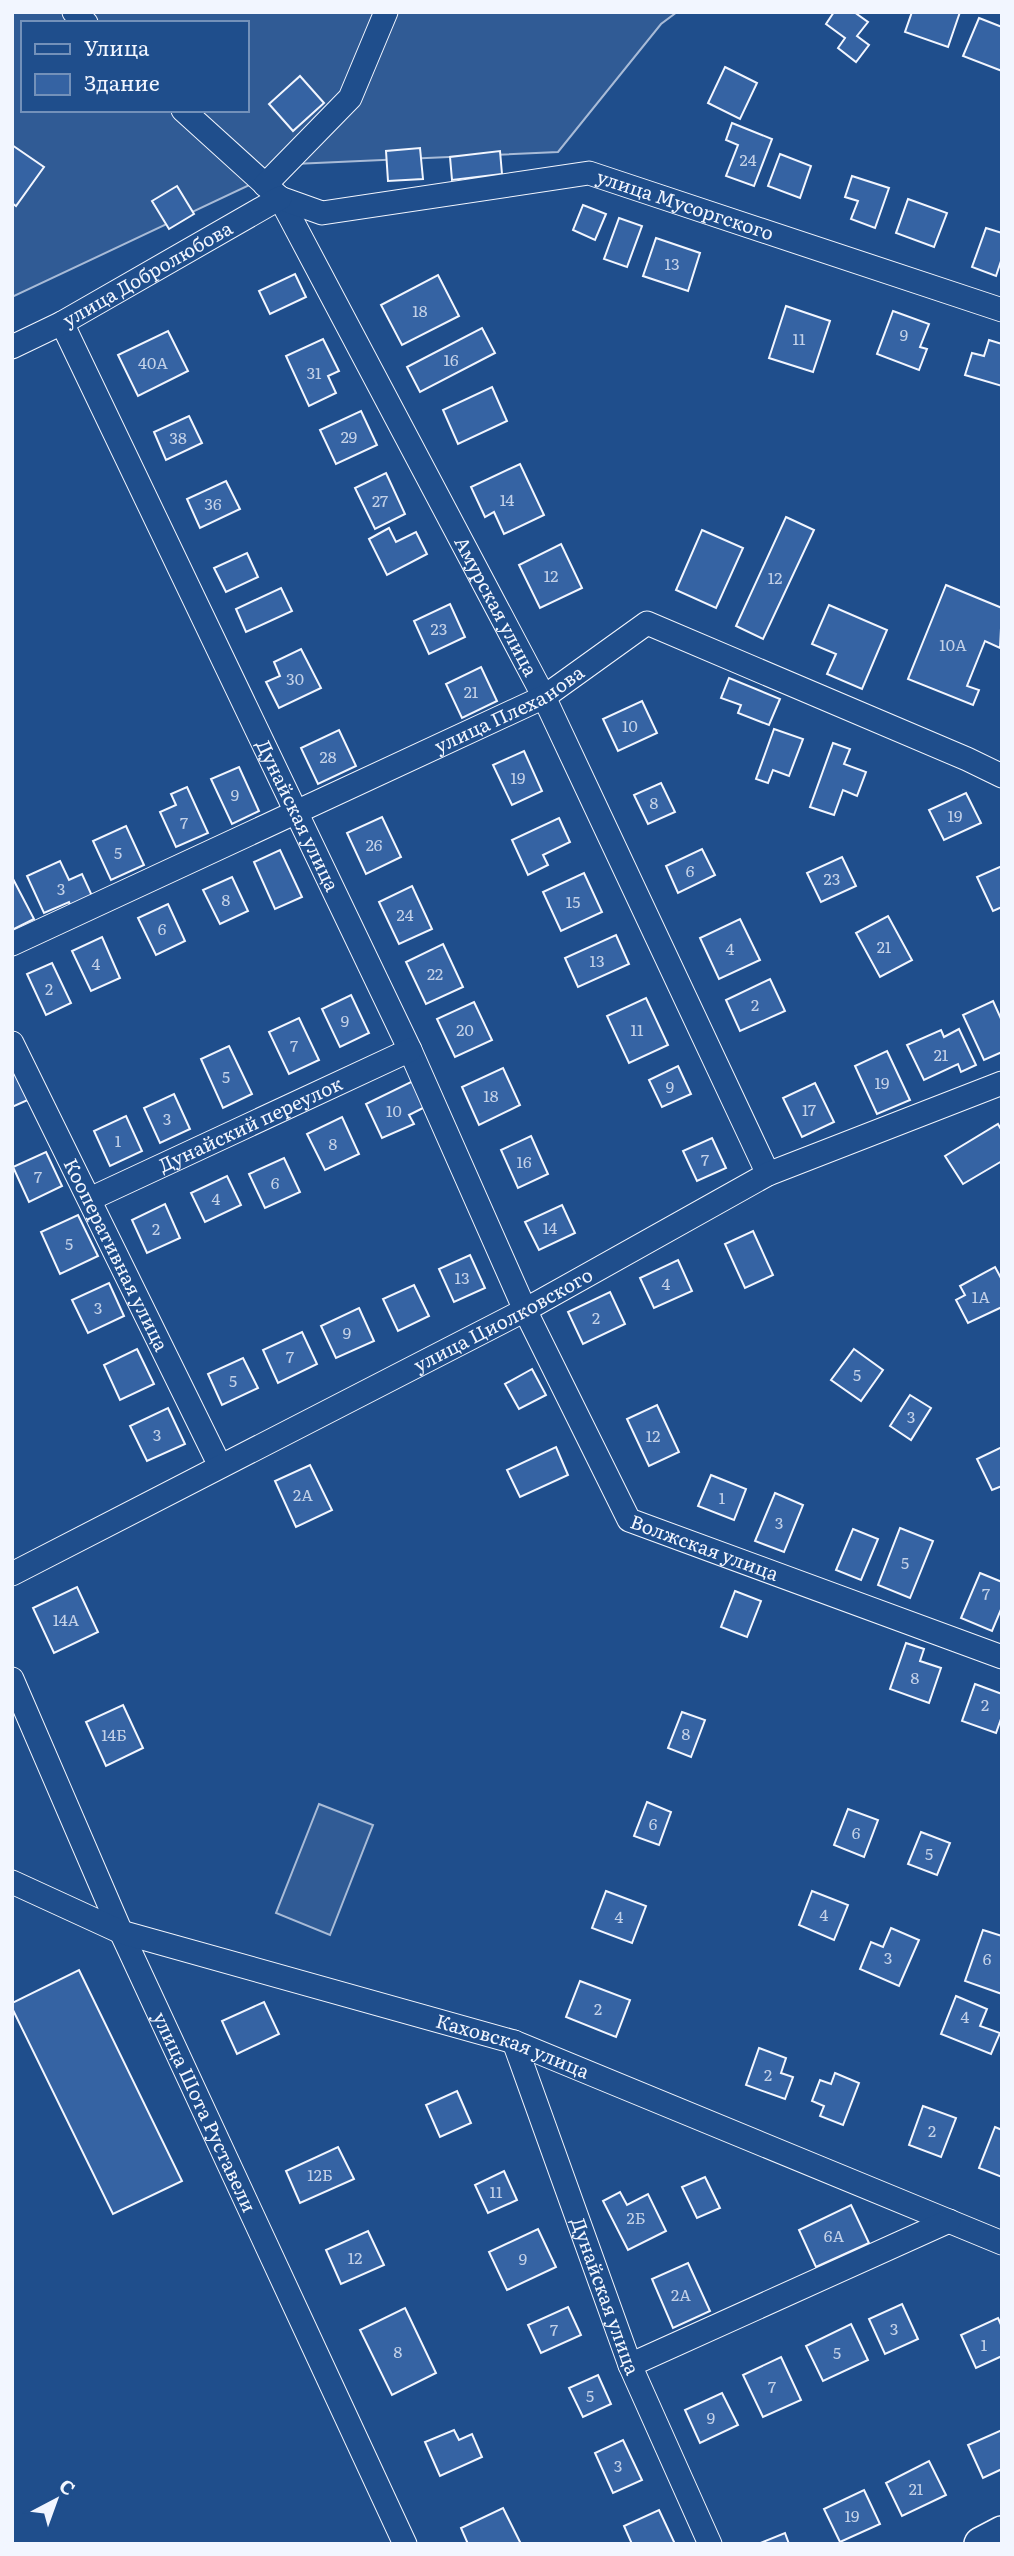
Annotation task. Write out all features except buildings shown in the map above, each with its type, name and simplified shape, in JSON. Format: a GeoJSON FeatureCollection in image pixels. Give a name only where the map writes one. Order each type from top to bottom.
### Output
{"type":"FeatureCollection","features":[{"type":"Feature","properties":{"kind":"main road"},"geometry":{"type":"LineString","coordinates":[[981,2544],[1002,2533]]}},
{"type":"Feature","properties":{"kind":"street","name":"улица Добролюбова"},"geometry":{"type":"LineString","coordinates":[[12,346],[62,323],[273,192],[350,98],[386,12]]}},
{"type":"Feature","properties":{"kind":"street"},"geometry":{"type":"LineString","coordinates":[[185,112],[273,192]]}},
{"type":"Feature","properties":{"kind":"street","name":"улица Мусоргского"},"geometry":{"type":"LineString","coordinates":[[273,192],[322,213],[589,173],[1002,310]]}},
{"type":"Feature","properties":{"kind":"street","name":"Амурская улица"},"geometry":{"type":"LineString","coordinates":[[273,192],[544,697],[768,1174]]}},
{"type":"Feature","properties":{"kind":"street","name":"Дунайская улица"},"geometry":{"type":"LineString","coordinates":[[62,323],[410,1050],[525,1310]]}},
{"type":"Feature","properties":{"kind":"street","name":"улица Плеханова"},"geometry":{"type":"LineString","coordinates":[[12,944],[297,814],[544,697],[647,623],[1002,776]]}},
{"type":"Feature","properties":{"kind":"street","name":"Кооперативная улица"},"geometry":{"type":"LineString","coordinates":[[12,1043],[220,1466]]}},
{"type":"Feature","properties":{"kind":"street","name":"Дунайский переулок"},"geometry":{"type":"LineString","coordinates":[[90,1199],[410,1050]]}},
{"type":"Feature","properties":{"kind":"street","name":"улица Циолковского"},"geometry":{"type":"LineString","coordinates":[[12,1574],[525,1310],[768,1174],[1002,1083]]}},
{"type":"Feature","properties":{"kind":"street","name":"Волжская улица"},"geometry":{"type":"LineString","coordinates":[[525,1310],[629,1520],[1002,1657]]}},
{"type":"Feature","properties":{"kind":"street","name":"улица Шота Руставели"},"geometry":{"type":"LineString","coordinates":[[12,1679],[121,1932],[405,2544]]}},
{"type":"Feature","properties":{"kind":"street","name":"Каховская улица"},"geometry":{"type":"LineString","coordinates":[[12,1882],[121,1932],[514,2042],[1002,2243]]}},
{"type":"Feature","properties":{"kind":"street","name":"Дунайская улица"},"geometry":{"type":"LineString","coordinates":[[514,2042],[630,2365],[710,2544]]}},
{"type":"Feature","properties":{"kind":"street"},"geometry":{"type":"LineString","coordinates":[[630,2365],[949,2221]]}},
{"type":"Feature","properties":{"kind":"shaded area"},"geometry":{"type":"Polygon","coordinates":[[[12,12],[677,12],[661,24],[558,152],[294,164],[12,297],[12,12]]]}},
{"type":"Feature","properties":{"kind":"shaded area"},"geometry":{"type":"Polygon","coordinates":[[[319,1804],[373,1825],[330,1935],[276,1913],[319,1804]]]}}]}
